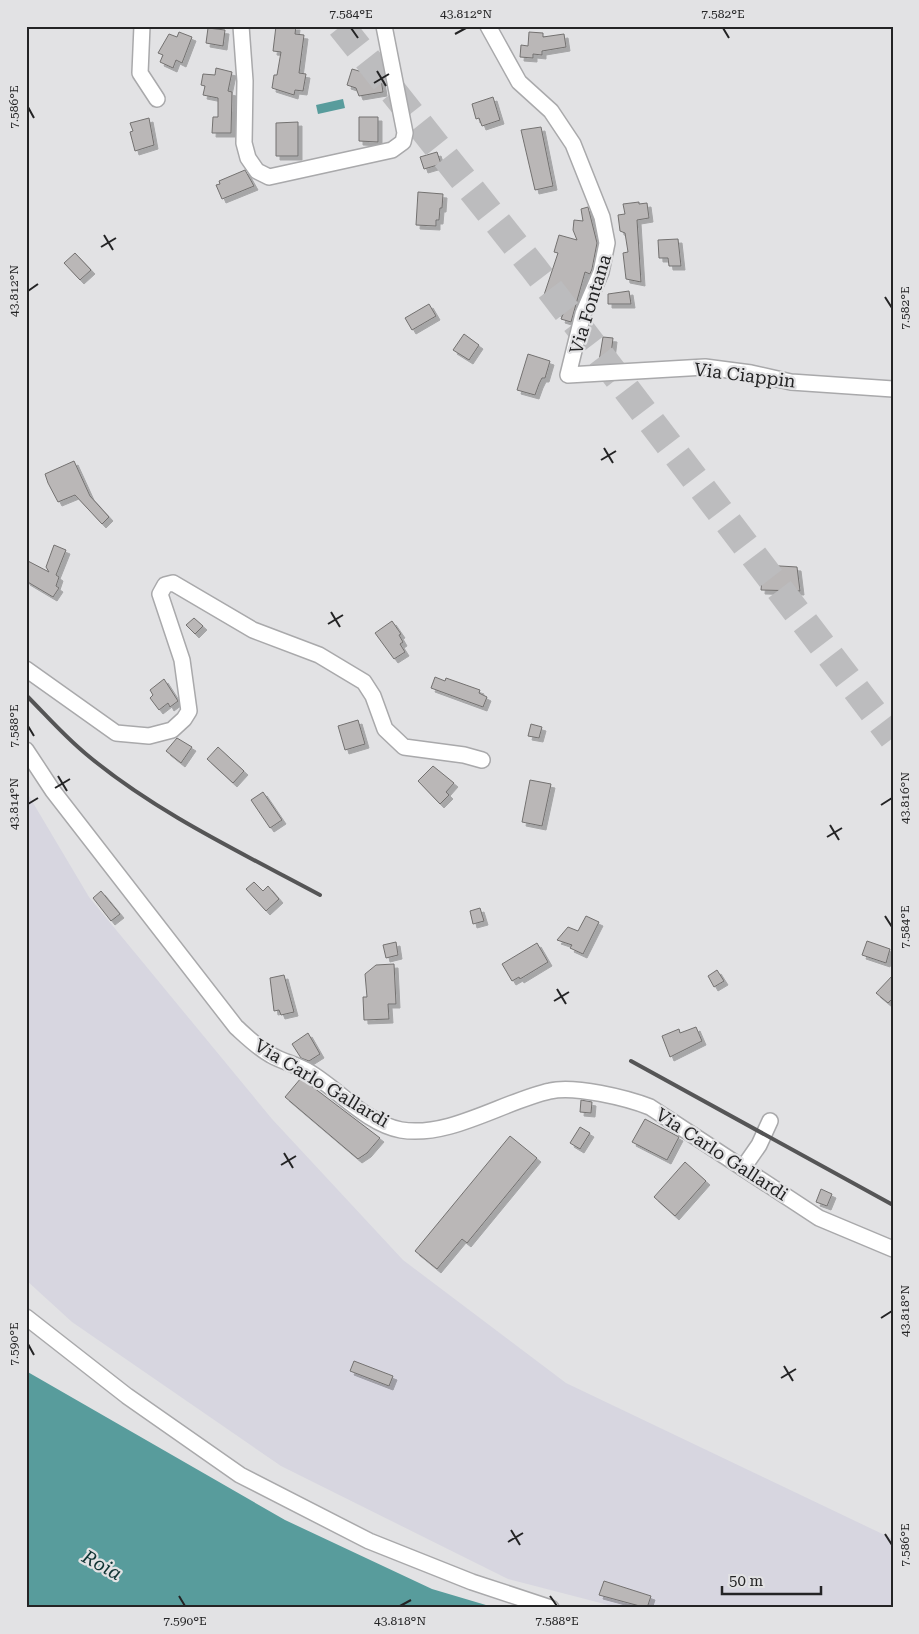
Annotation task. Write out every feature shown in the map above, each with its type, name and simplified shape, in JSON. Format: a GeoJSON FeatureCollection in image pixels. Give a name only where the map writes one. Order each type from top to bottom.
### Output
{"type":"FeatureCollection","features":[{"type":"Feature","properties":{"kind":"street"},"geometry":{"type":"LineString","coordinates":[[142,26],[139,60],[140,73],[157,99]]}},
{"type":"Feature","properties":{"kind":"street"},"geometry":{"type":"LineString","coordinates":[[241,26],[245,81],[244,143],[248,158],[257,170],[270,176],[392,150],[403,142],[405,133],[384,26]]}},
{"type":"Feature","properties":{"kind":"street","name":"Via Fontana"},"geometry":{"type":"LineString","coordinates":[[488,26],[520,82],[551,111],[573,144],[602,217],[607,243],[603,265],[583,314],[568,375]]}},
{"type":"Feature","properties":{"kind":"street","name":"Via Ciappin"},"geometry":{"type":"LineString","coordinates":[[568,375],[705,367],[751,373],[791,382],[893,389]]}},
{"type":"Feature","properties":{"kind":"street"},"geometry":{"type":"LineString","coordinates":[[26,669],[116,733],[149,736],[172,730],[184,719],[189,711],[182,660],[160,594],[165,585],[173,583],[253,630],[319,656],[357,676],[369,688],[385,729],[404,747],[464,754],[482,760]]}},
{"type":"Feature","properties":{"kind":"street","name":"Via Carlo Gallardi"},"geometry":{"type":"LineString","coordinates":[[26,750],[53,792],[236,1027],[270,1055],[308,1070],[357,1108],[389,1126],[402,1130],[436,1128],[454,1125],[552,1090],[598,1092],[650,1107],[819,1218],[893,1249]]}},
{"type":"Feature","properties":{"kind":"street"},"geometry":{"type":"LineString","coordinates":[[743,1168],[759,1145],[770,1122]]}},
{"type":"Feature","properties":{"kind":"street"},"geometry":{"type":"LineString","coordinates":[[26,1317],[127,1396],[240,1475],[369,1541],[472,1582],[551,1608]]}},
{"type":"Feature","properties":{"kind":"shaded area"},"geometry":{"type":"Polygon","coordinates":[[[26,791],[89,897],[272,1119],[403,1260],[566,1383],[893,1539],[893,1608],[620,1608],[508,1579],[281,1466],[72,1322],[26,1280],[26,791]]]}},
{"type":"Feature","properties":{"kind":"water"},"geometry":{"type":"Polygon","coordinates":[[[343,99],[345,108],[318,114],[316,105],[343,99]]]}},
{"type":"Feature","properties":{"kind":"water","name":"Roia"},"geometry":{"type":"Polygon","coordinates":[[[26,1371],[285,1520],[432,1589],[496,1608],[26,1608],[26,1371]]]}},
{"type":"Feature","properties":{"kind":"building"},"geometry":{"type":"Polygon","coordinates":[[[276,26],[296,26],[295,34],[304,35],[299,73],[306,74],[303,91],[295,90],[294,95],[272,88],[274,75],[277,75],[281,52],[273,51],[276,26]]]}},
{"type":"Feature","properties":{"kind":"building"},"geometry":{"type":"Polygon","coordinates":[[[208,28],[225,30],[223,46],[206,43],[208,28]]]}},
{"type":"Feature","properties":{"kind":"building"},"geometry":{"type":"Polygon","coordinates":[[[179,32],[192,37],[182,63],[176,60],[173,68],[160,62],[163,55],[158,53],[169,34],[177,37],[179,32]]]}},
{"type":"Feature","properties":{"kind":"building"},"geometry":{"type":"Polygon","coordinates":[[[529,32],[543,33],[543,37],[564,34],[566,47],[542,51],[542,55],[533,54],[533,58],[520,57],[521,45],[528,46],[529,32]]]}},
{"type":"Feature","properties":{"kind":"building"},"geometry":{"type":"Polygon","coordinates":[[[379,66],[383,92],[359,96],[356,88],[347,85],[352,69],[359,71],[379,66]]]}},
{"type":"Feature","properties":{"kind":"building"},"geometry":{"type":"Polygon","coordinates":[[[216,68],[232,72],[228,91],[232,92],[231,133],[212,133],[213,117],[218,117],[218,98],[203,95],[205,86],[201,85],[203,74],[215,75],[216,68]]]}},
{"type":"Feature","properties":{"kind":"building"},"geometry":{"type":"Polygon","coordinates":[[[493,97],[500,120],[482,126],[479,118],[476,119],[472,104],[493,97]]]}},
{"type":"Feature","properties":{"kind":"building"},"geometry":{"type":"Polygon","coordinates":[[[359,117],[378,117],[378,142],[359,141],[359,117]]]}},
{"type":"Feature","properties":{"kind":"building"},"geometry":{"type":"Polygon","coordinates":[[[149,118],[154,145],[135,151],[130,132],[133,131],[130,123],[149,118]]]}},
{"type":"Feature","properties":{"kind":"building"},"geometry":{"type":"Polygon","coordinates":[[[298,122],[298,156],[276,156],[276,123],[298,122]]]}},
{"type":"Feature","properties":{"kind":"building"},"geometry":{"type":"Polygon","coordinates":[[[541,127],[553,186],[535,190],[521,130],[541,127]]]}},
{"type":"Feature","properties":{"kind":"building"},"geometry":{"type":"Polygon","coordinates":[[[437,152],[441,164],[424,169],[420,157],[437,152]]]}},
{"type":"Feature","properties":{"kind":"building"},"geometry":{"type":"Polygon","coordinates":[[[245,170],[254,186],[222,199],[216,185],[220,184],[219,181],[245,170]]]}},
{"type":"Feature","properties":{"kind":"building"},"geometry":{"type":"Polygon","coordinates":[[[418,192],[443,194],[442,208],[440,208],[439,220],[436,220],[436,226],[416,225],[418,192]]]}},
{"type":"Feature","properties":{"kind":"building"},"geometry":{"type":"Polygon","coordinates":[[[639,202],[639,204],[647,203],[649,218],[637,220],[641,282],[626,279],[623,253],[628,252],[625,233],[620,231],[618,215],[625,214],[623,204],[639,202]]]}},
{"type":"Feature","properties":{"kind":"building"},"geometry":{"type":"Polygon","coordinates":[[[588,207],[597,243],[592,269],[590,274],[585,272],[571,322],[561,319],[563,314],[550,310],[553,301],[543,298],[558,253],[554,252],[559,235],[577,240],[573,230],[574,220],[583,221],[581,209],[588,207]]]}},
{"type":"Feature","properties":{"kind":"building"},"geometry":{"type":"Polygon","coordinates":[[[678,239],[681,266],[669,266],[668,258],[659,258],[658,240],[678,239]]]}},
{"type":"Feature","properties":{"kind":"building"},"geometry":{"type":"Polygon","coordinates":[[[75,253],[91,270],[80,280],[64,263],[75,253]]]}},
{"type":"Feature","properties":{"kind":"building"},"geometry":{"type":"Polygon","coordinates":[[[629,291],[631,304],[608,304],[608,294],[629,291]]]}},
{"type":"Feature","properties":{"kind":"building"},"geometry":{"type":"Polygon","coordinates":[[[429,304],[436,316],[412,330],[405,318],[429,304]]]}},
{"type":"Feature","properties":{"kind":"building"},"geometry":{"type":"Polygon","coordinates":[[[464,334],[479,345],[469,360],[453,350],[464,334]]]}},
{"type":"Feature","properties":{"kind":"building"},"geometry":{"type":"Polygon","coordinates":[[[603,337],[613,338],[610,363],[599,361],[603,337]]]}},
{"type":"Feature","properties":{"kind":"building"},"geometry":{"type":"Polygon","coordinates":[[[528,354],[550,361],[545,378],[542,378],[535,395],[517,390],[528,354]]]}},
{"type":"Feature","properties":{"kind":"building"},"geometry":{"type":"Polygon","coordinates":[[[74,461],[90,496],[109,517],[102,524],[75,495],[58,502],[48,483],[45,474],[74,461]]]}},
{"type":"Feature","properties":{"kind":"building"},"geometry":{"type":"Polygon","coordinates":[[[54,545],[66,550],[56,575],[59,577],[56,586],[59,588],[53,597],[26,581],[26,560],[49,572],[46,567],[54,545]]]}},
{"type":"Feature","properties":{"kind":"building"},"geometry":{"type":"Polygon","coordinates":[[[763,565],[797,567],[800,591],[761,590],[763,565]]]}},
{"type":"Feature","properties":{"kind":"building"},"geometry":{"type":"Polygon","coordinates":[[[194,618],[203,626],[195,634],[186,625],[194,618]]]}},
{"type":"Feature","properties":{"kind":"building"},"geometry":{"type":"Polygon","coordinates":[[[392,621],[401,634],[399,635],[403,642],[400,644],[405,652],[394,659],[375,633],[392,621]]]}},
{"type":"Feature","properties":{"kind":"building"},"geometry":{"type":"Polygon","coordinates":[[[435,677],[445,681],[446,678],[480,690],[479,693],[487,697],[483,707],[431,688],[435,677]]]}},
{"type":"Feature","properties":{"kind":"building"},"geometry":{"type":"Polygon","coordinates":[[[164,679],[178,701],[170,707],[168,703],[159,710],[150,698],[153,695],[150,690],[164,679]]]}},
{"type":"Feature","properties":{"kind":"building"},"geometry":{"type":"Polygon","coordinates":[[[358,720],[365,744],[345,750],[338,726],[358,720]]]}},
{"type":"Feature","properties":{"kind":"building"},"geometry":{"type":"Polygon","coordinates":[[[531,724],[542,727],[539,738],[528,736],[531,724]]]}},
{"type":"Feature","properties":{"kind":"building"},"geometry":{"type":"Polygon","coordinates":[[[177,738],[192,747],[181,763],[166,751],[177,738]]]}},
{"type":"Feature","properties":{"kind":"building"},"geometry":{"type":"Polygon","coordinates":[[[218,747],[244,771],[233,783],[207,759],[218,747]]]}},
{"type":"Feature","properties":{"kind":"building"},"geometry":{"type":"Polygon","coordinates":[[[433,766],[454,783],[446,792],[449,795],[440,804],[418,781],[433,766]]]}},
{"type":"Feature","properties":{"kind":"building"},"geometry":{"type":"Polygon","coordinates":[[[530,780],[551,784],[542,826],[522,822],[530,780]]]}},
{"type":"Feature","properties":{"kind":"building"},"geometry":{"type":"Polygon","coordinates":[[[263,792],[282,820],[270,828],[251,800],[263,792]]]}},
{"type":"Feature","properties":{"kind":"building"},"geometry":{"type":"Polygon","coordinates":[[[254,882],[263,891],[268,886],[279,899],[266,911],[246,889],[254,882]]]}},
{"type":"Feature","properties":{"kind":"building"},"geometry":{"type":"Polygon","coordinates":[[[101,891],[120,914],[111,921],[93,898],[101,891]]]}},
{"type":"Feature","properties":{"kind":"building"},"geometry":{"type":"Polygon","coordinates":[[[480,908],[484,921],[473,924],[470,911],[480,908]]]}},
{"type":"Feature","properties":{"kind":"building"},"geometry":{"type":"Polygon","coordinates":[[[586,916],[599,922],[583,954],[570,948],[572,945],[557,940],[568,927],[578,931],[586,916]]]}},
{"type":"Feature","properties":{"kind":"building"},"geometry":{"type":"Polygon","coordinates":[[[867,941],[890,949],[886,963],[862,955],[867,941]]]}},
{"type":"Feature","properties":{"kind":"building"},"geometry":{"type":"Polygon","coordinates":[[[396,942],[398,955],[386,958],[383,945],[396,942]]]}},
{"type":"Feature","properties":{"kind":"building"},"geometry":{"type":"Polygon","coordinates":[[[537,943],[548,962],[520,979],[519,977],[512,981],[502,964],[537,943]]]}},
{"type":"Feature","properties":{"kind":"building"},"geometry":{"type":"Polygon","coordinates":[[[394,964],[396,1004],[388,1004],[389,1019],[364,1020],[363,997],[367,997],[365,974],[376,965],[394,964]]]}},
{"type":"Feature","properties":{"kind":"building"},"geometry":{"type":"Polygon","coordinates":[[[717,970],[724,981],[714,987],[708,976],[717,970]]]}},
{"type":"Feature","properties":{"kind":"building"},"geometry":{"type":"Polygon","coordinates":[[[284,975],[294,1012],[281,1015],[279,1010],[274,1011],[270,978],[284,975]]]}},
{"type":"Feature","properties":{"kind":"building"},"geometry":{"type":"Polygon","coordinates":[[[893,975],[893,998],[888,1003],[876,993],[893,975]]]}},
{"type":"Feature","properties":{"kind":"building"},"geometry":{"type":"Polygon","coordinates":[[[696,1027],[702,1041],[670,1057],[662,1036],[679,1029],[680,1033],[696,1027]]]}},
{"type":"Feature","properties":{"kind":"building"},"geometry":{"type":"Polygon","coordinates":[[[308,1033],[320,1054],[309,1061],[301,1058],[292,1044],[308,1033]]]}},
{"type":"Feature","properties":{"kind":"building"},"geometry":{"type":"Polygon","coordinates":[[[301,1078],[380,1138],[367,1153],[358,1159],[285,1097],[301,1078]]]}},
{"type":"Feature","properties":{"kind":"building"},"geometry":{"type":"Polygon","coordinates":[[[581,1100],[592,1102],[591,1113],[580,1112],[581,1100]]]}},
{"type":"Feature","properties":{"kind":"building"},"geometry":{"type":"Polygon","coordinates":[[[645,1119],[679,1137],[667,1160],[632,1142],[645,1119]]]}},
{"type":"Feature","properties":{"kind":"building"},"geometry":{"type":"Polygon","coordinates":[[[580,1127],[590,1133],[580,1149],[570,1143],[580,1127]]]}},
{"type":"Feature","properties":{"kind":"building"},"geometry":{"type":"Polygon","coordinates":[[[510,1136],[537,1158],[467,1243],[462,1239],[437,1269],[415,1251],[510,1136]]]}},
{"type":"Feature","properties":{"kind":"building"},"geometry":{"type":"Polygon","coordinates":[[[685,1162],[706,1181],[675,1216],[654,1197],[685,1162]]]}},
{"type":"Feature","properties":{"kind":"building"},"geometry":{"type":"Polygon","coordinates":[[[821,1189],[832,1194],[827,1206],[816,1202],[821,1189]]]}},
{"type":"Feature","properties":{"kind":"building"},"geometry":{"type":"Polygon","coordinates":[[[354,1361],[393,1376],[389,1386],[350,1371],[354,1361]]]}},
{"type":"Feature","properties":{"kind":"building"},"geometry":{"type":"Polygon","coordinates":[[[604,1581],[651,1596],[647,1608],[599,1595],[604,1581]]]}},
{"type":"Feature","properties":{"kind":"tunnel"},"geometry":{"type":"LineString","coordinates":[[341,26],[533,267],[893,738]]}},
{"type":"Feature","properties":{"kind":"railway"},"geometry":{"type":"LineString","coordinates":[[26,695],[78,747],[140,794],[229,847],[320,895]]}},
{"type":"Feature","properties":{"kind":"railway"},"geometry":{"type":"LineString","coordinates":[[631,1061],[893,1205]]}}]}
